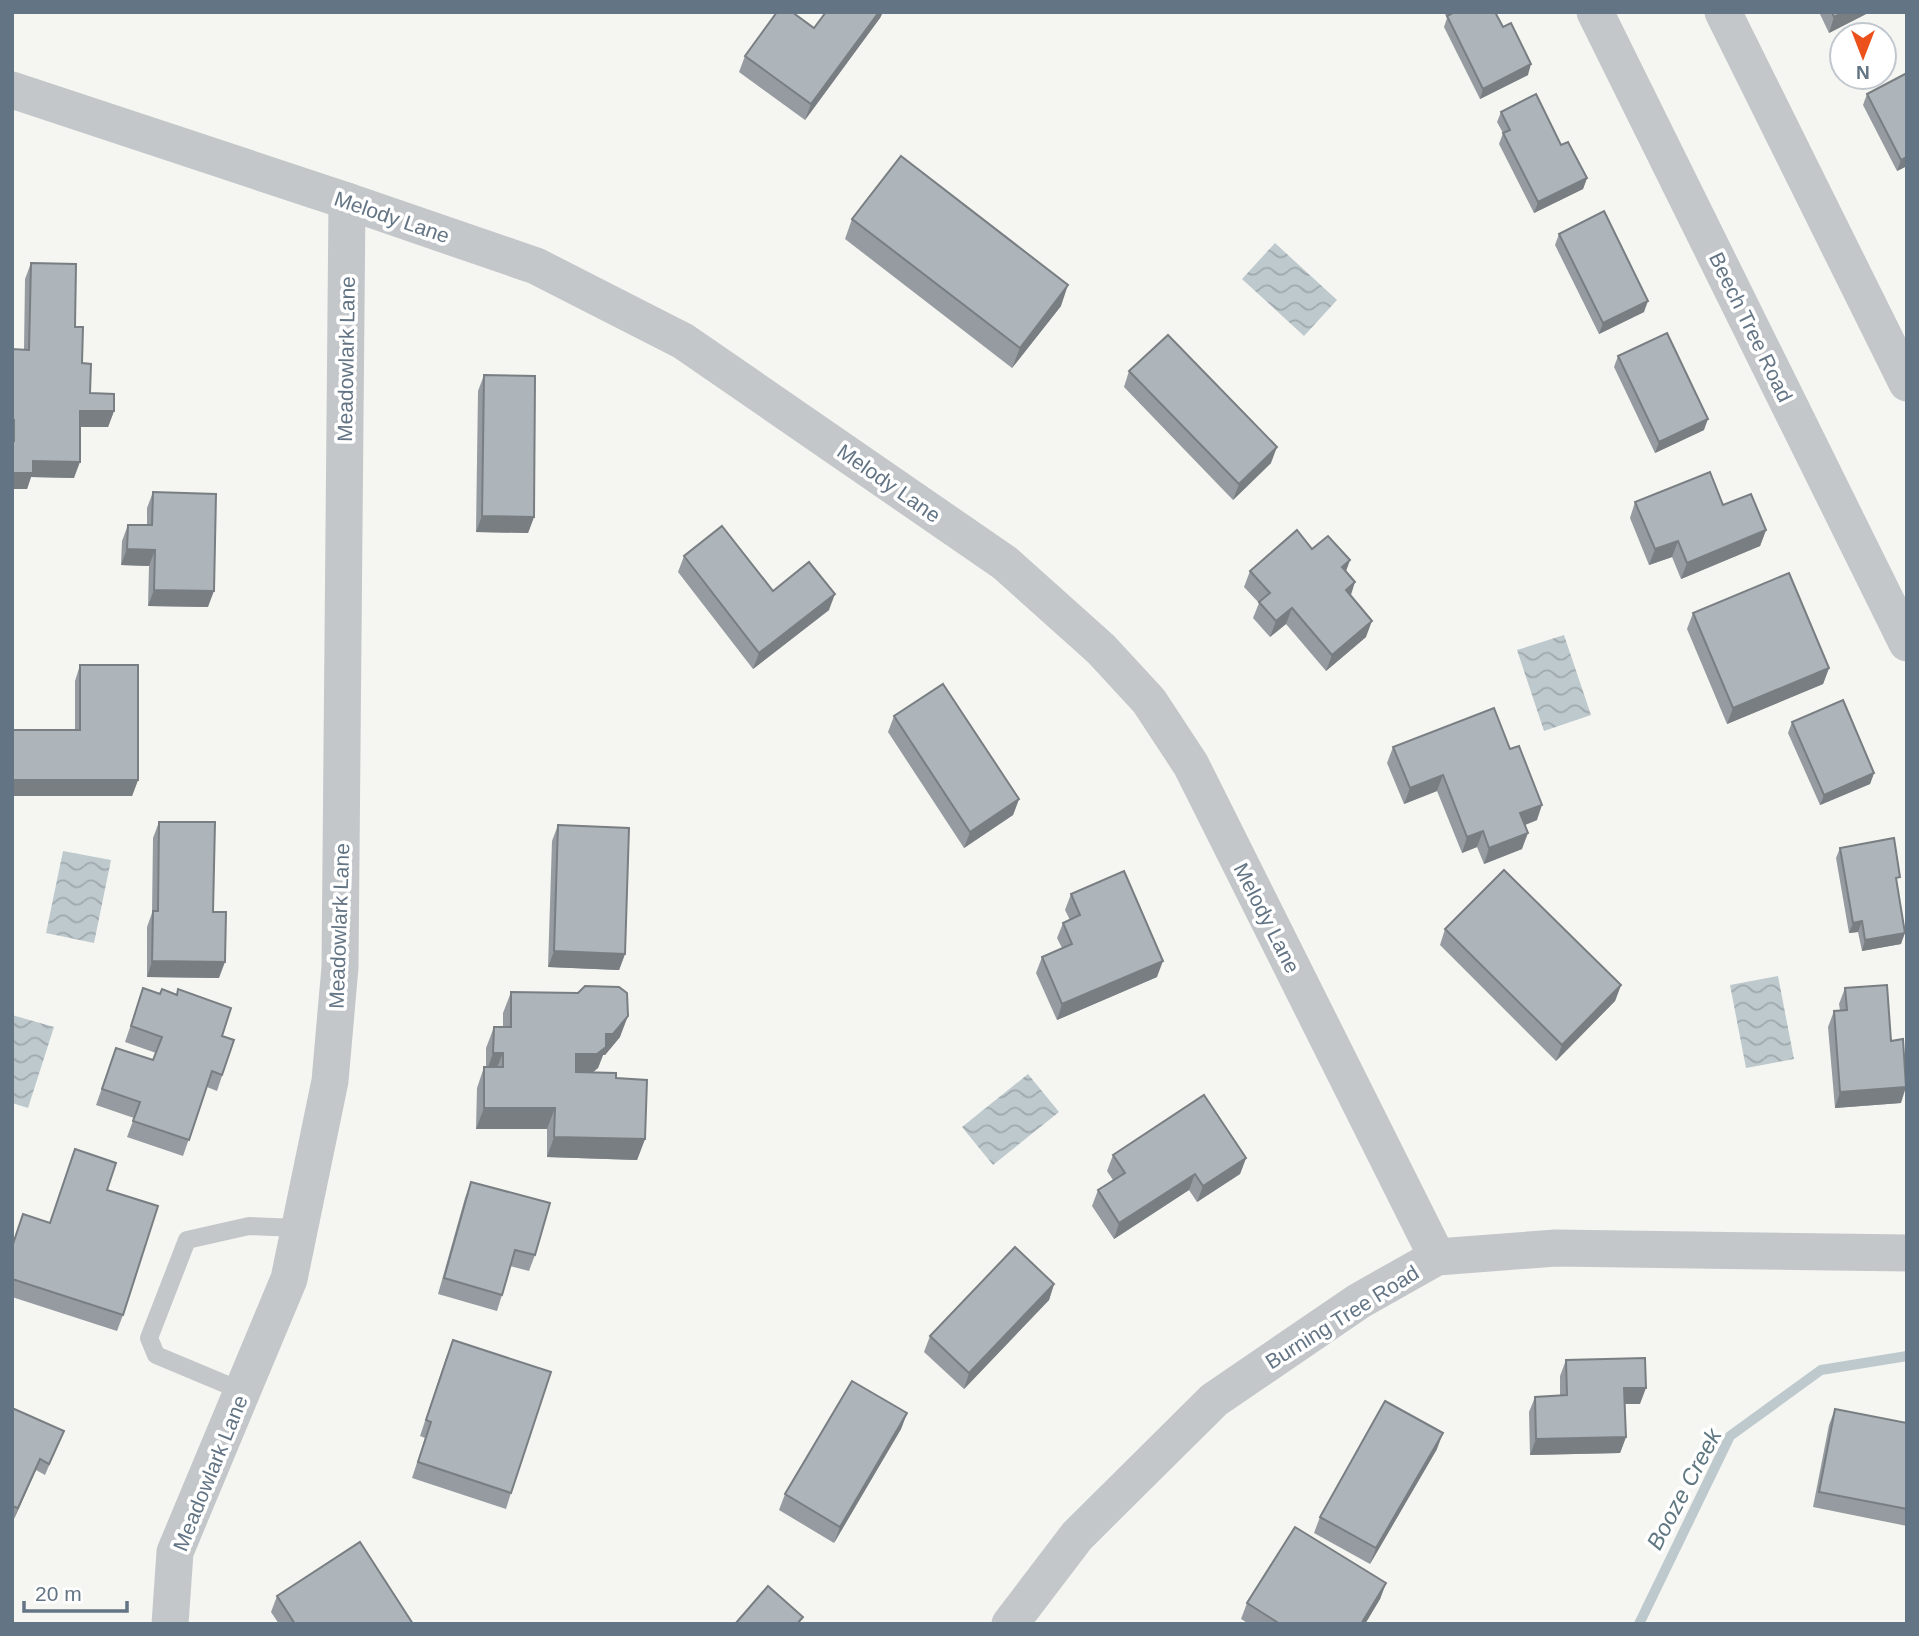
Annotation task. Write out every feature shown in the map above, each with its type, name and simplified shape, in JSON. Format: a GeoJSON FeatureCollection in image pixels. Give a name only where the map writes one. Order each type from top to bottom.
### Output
{"type":"FeatureCollection","features":[{"type":"Feature","properties":{"kind":"street","name":"Beech Tree Road"},"geometry":{"type":"LineString","coordinates":[[1595,12],[1907,642]]}},
{"type":"Feature","properties":{"kind":"street"},"geometry":{"type":"LineString","coordinates":[[1723,12],[1907,383]]}},
{"type":"Feature","properties":{"kind":"street","name":"Melody Lane"},"geometry":{"type":"LineString","coordinates":[[12,90],[536,266],[683,341],[1005,563],[1101,649],[1149,701],[1191,765],[1437,1257]]}},
{"type":"Feature","properties":{"kind":"street","name":"Meadowlark Lane"},"geometry":{"type":"LineString","coordinates":[[170,1624],[175,1552],[289,1279],[330,1081],[340,967],[347,201]]}},
{"type":"Feature","properties":{"kind":"street","name":"Burning Tree Road"},"geometry":{"type":"LineString","coordinates":[[1010,1624],[1077,1536],[1214,1400],[1359,1301],[1437,1257],[1556,1248],[1907,1253]]}},
{"type":"Feature","properties":{"kind":"lane"},"geometry":{"type":"LineString","coordinates":[[242,1391],[156,1355],[149,1338],[187,1240],[250,1226],[299,1228]]}},
{"type":"Feature","properties":{"kind":"water"},"geometry":{"type":"Polygon","coordinates":[[[1275,243],[1337,300],[1304,336],[1242,279],[1275,243]]]}},
{"type":"Feature","properties":{"kind":"water"},"geometry":{"type":"Polygon","coordinates":[[[1564,635],[1591,715],[1544,731],[1517,650],[1564,635]]]}},
{"type":"Feature","properties":{"kind":"water"},"geometry":{"type":"Polygon","coordinates":[[[63,851],[111,860],[94,943],[46,933],[63,851]]]}},
{"type":"Feature","properties":{"kind":"water"},"geometry":{"type":"Polygon","coordinates":[[[1778,976],[1794,1059],[1746,1068],[1730,985],[1778,976]]]}},
{"type":"Feature","properties":{"kind":"water"},"geometry":{"type":"Polygon","coordinates":[[[12,1015],[54,1027],[28,1108],[12,1103],[12,1015]]]}},
{"type":"Feature","properties":{"kind":"water"},"geometry":{"type":"Polygon","coordinates":[[[1028,1074],[1059,1112],[993,1165],[962,1127],[1028,1074]]]}},
{"type":"Feature","properties":{"kind":"building"},"geometry":{"type":"Polygon","coordinates":[[[777,12],[792,12],[814,28],[826,12],[879,12],[811,104],[745,56],[777,12]]]}},
{"type":"Feature","properties":{"kind":"building"},"geometry":{"type":"Polygon","coordinates":[[[1453,12],[1495,12],[1503,27],[1511,23],[1531,64],[1483,89],[1447,16],[1453,12]]]}},
{"type":"Feature","properties":{"kind":"building"},"geometry":{"type":"Polygon","coordinates":[[[1907,73],[1907,157],[1901,160],[1867,94],[1873,91],[1898,91],[1898,78],[1907,73]]]}},
{"type":"Feature","properties":{"kind":"building"},"geometry":{"type":"Polygon","coordinates":[[[1536,94],[1561,145],[1568,142],[1587,178],[1538,202],[1503,133],[1510,130],[1501,112],[1536,94]]]}},
{"type":"Feature","properties":{"kind":"building"},"geometry":{"type":"Polygon","coordinates":[[[901,156],[1068,285],[1020,348],[852,219],[901,156]]]}},
{"type":"Feature","properties":{"kind":"building"},"geometry":{"type":"Polygon","coordinates":[[[1604,211],[1648,301],[1603,323],[1559,234],[1604,211]]]}},
{"type":"Feature","properties":{"kind":"building"},"geometry":{"type":"Polygon","coordinates":[[[31,263],[76,264],[75,327],[83,327],[82,363],[91,364],[90,393],[114,394],[114,411],[80,411],[80,462],[33,461],[33,473],[12,473],[12,349],[29,350],[31,263]]]}},
{"type":"Feature","properties":{"kind":"building"},"geometry":{"type":"Polygon","coordinates":[[[1667,333],[1708,419],[1659,442],[1618,356],[1667,333]]]}},
{"type":"Feature","properties":{"kind":"building"},"geometry":{"type":"Polygon","coordinates":[[[1168,335],[1277,447],[1239,484],[1129,371],[1168,335]]]}},
{"type":"Feature","properties":{"kind":"building"},"geometry":{"type":"Polygon","coordinates":[[[484,375],[535,376],[534,517],[482,516],[484,375]]]}},
{"type":"Feature","properties":{"kind":"building"},"geometry":{"type":"Polygon","coordinates":[[[1710,472],[1723,505],[1751,494],[1766,530],[1687,563],[1678,541],[1655,549],[1635,502],[1710,472]]]}},
{"type":"Feature","properties":{"kind":"building"},"geometry":{"type":"Polygon","coordinates":[[[153,492],[216,494],[214,591],[154,590],[155,550],[127,549],[128,525],[152,525],[153,492]]]}},
{"type":"Feature","properties":{"kind":"building"},"geometry":{"type":"Polygon","coordinates":[[[722,526],[773,591],[809,562],[835,594],[759,653],[684,556],[722,526]]]}},
{"type":"Feature","properties":{"kind":"building"},"geometry":{"type":"Polygon","coordinates":[[[1297,530],[1312,549],[1328,536],[1350,560],[1342,567],[1355,582],[1346,590],[1372,621],[1332,655],[1292,608],[1276,621],[1259,602],[1270,593],[1250,571],[1297,530]]]}},
{"type":"Feature","properties":{"kind":"building"},"geometry":{"type":"Polygon","coordinates":[[[1789,573],[1829,668],[1733,708],[1693,613],[1789,573]]]}},
{"type":"Feature","properties":{"kind":"building"},"geometry":{"type":"Polygon","coordinates":[[[80,665],[138,665],[138,780],[12,780],[12,730],[80,730],[80,665]]]}},
{"type":"Feature","properties":{"kind":"building"},"geometry":{"type":"Polygon","coordinates":[[[943,684],[1019,799],[970,832],[894,716],[943,684]]]}},
{"type":"Feature","properties":{"kind":"building"},"geometry":{"type":"Polygon","coordinates":[[[1843,700],[1874,773],[1824,795],[1792,722],[1843,700]]]}},
{"type":"Feature","properties":{"kind":"building"},"geometry":{"type":"Polygon","coordinates":[[[1494,708],[1510,749],[1519,746],[1542,805],[1520,813],[1528,833],[1489,848],[1483,831],[1467,837],[1443,775],[1410,788],[1393,747],[1494,708]]]}},
{"type":"Feature","properties":{"kind":"building"},"geometry":{"type":"Polygon","coordinates":[[[159,822],[215,822],[213,912],[226,912],[225,962],[152,961],[153,911],[158,911],[159,822]]]}},
{"type":"Feature","properties":{"kind":"building"},"geometry":{"type":"Polygon","coordinates":[[[558,825],[629,828],[625,954],[554,951],[558,825]]]}},
{"type":"Feature","properties":{"kind":"building"},"geometry":{"type":"Polygon","coordinates":[[[1894,838],[1900,877],[1896,878],[1905,933],[1865,940],[1862,921],[1853,923],[1840,848],[1894,838]]]}},
{"type":"Feature","properties":{"kind":"building"},"geometry":{"type":"Polygon","coordinates":[[[1504,870],[1621,985],[1562,1045],[1445,929],[1504,870]]]}},
{"type":"Feature","properties":{"kind":"building"},"geometry":{"type":"Polygon","coordinates":[[[1124,871],[1163,961],[1062,1004],[1042,957],[1072,944],[1063,923],[1080,915],[1071,894],[1124,871]]]}},
{"type":"Feature","properties":{"kind":"building"},"geometry":{"type":"Polygon","coordinates":[[[1887,985],[1891,1041],[1903,1039],[1906,1087],[1840,1092],[1834,1011],[1847,1010],[1845,988],[1887,985]]]}},
{"type":"Feature","properties":{"kind":"building"},"geometry":{"type":"Polygon","coordinates":[[[585,986],[619,987],[627,993],[628,1016],[613,1034],[606,1034],[606,1047],[597,1054],[576,1054],[576,1072],[616,1073],[616,1078],[647,1080],[645,1139],[554,1137],[555,1108],[484,1108],[484,1067],[503,1067],[503,1053],[493,1053],[494,1027],[511,1027],[511,992],[578,993],[585,986]]]}},
{"type":"Feature","properties":{"kind":"building"},"geometry":{"type":"Polygon","coordinates":[[[143,988],[160,994],[162,989],[177,995],[178,989],[231,1008],[222,1036],[234,1040],[222,1075],[212,1071],[189,1140],[133,1121],[140,1102],[102,1089],[116,1048],[153,1060],[162,1037],[131,1026],[143,988]]]}},
{"type":"Feature","properties":{"kind":"building"},"geometry":{"type":"Polygon","coordinates":[[[1204,1095],[1246,1158],[1203,1186],[1195,1174],[1119,1223],[1098,1190],[1125,1173],[1113,1155],[1204,1095]]]}},
{"type":"Feature","properties":{"kind":"building"},"geometry":{"type":"Polygon","coordinates":[[[75,1149],[116,1163],[107,1190],[158,1206],[123,1315],[12,1279],[12,1247],[23,1214],[50,1223],[75,1149]]]}},
{"type":"Feature","properties":{"kind":"building"},"geometry":{"type":"Polygon","coordinates":[[[471,1182],[550,1203],[535,1255],[515,1250],[502,1295],[444,1278],[471,1182]]]}},
{"type":"Feature","properties":{"kind":"building"},"geometry":{"type":"Polygon","coordinates":[[[1015,1247],[1054,1284],[969,1373],[930,1336],[1015,1247]]]}},
{"type":"Feature","properties":{"kind":"building"},"geometry":{"type":"Polygon","coordinates":[[[453,1340],[551,1372],[511,1493],[418,1462],[431,1422],[426,1420],[453,1340]]]}},
{"type":"Feature","properties":{"kind":"building"},"geometry":{"type":"Polygon","coordinates":[[[1645,1358],[1646,1388],[1624,1388],[1626,1437],[1536,1439],[1535,1397],[1567,1395],[1566,1360],[1645,1358]]]}},
{"type":"Feature","properties":{"kind":"building"},"geometry":{"type":"Polygon","coordinates":[[[852,1381],[907,1413],[840,1527],[785,1494],[852,1381]]]}},
{"type":"Feature","properties":{"kind":"building"},"geometry":{"type":"Polygon","coordinates":[[[1385,1401],[1443,1433],[1376,1548],[1320,1517],[1385,1401]]]}},
{"type":"Feature","properties":{"kind":"building"},"geometry":{"type":"Polygon","coordinates":[[[12,1408],[64,1431],[49,1464],[40,1459],[18,1508],[12,1506],[12,1408]]]}},
{"type":"Feature","properties":{"kind":"building"},"geometry":{"type":"Polygon","coordinates":[[[1835,1409],[1907,1423],[1907,1509],[1819,1492],[1835,1409]]]}},
{"type":"Feature","properties":{"kind":"building"},"geometry":{"type":"Polygon","coordinates":[[[1295,1527],[1386,1583],[1361,1624],[1280,1624],[1247,1603],[1295,1527]]]}},
{"type":"Feature","properties":{"kind":"building"},"geometry":{"type":"Polygon","coordinates":[[[360,1542],[413,1624],[295,1624],[277,1596],[360,1542]]]}},
{"type":"Feature","properties":{"kind":"building"},"geometry":{"type":"Polygon","coordinates":[[[768,1586],[803,1617],[797,1624],[735,1624],[768,1586]]]}},
{"type":"Feature","properties":{"kind":"waterway","name":"Booze Creek"},"geometry":{"type":"LineString","coordinates":[[1639,1624],[1730,1436],[1821,1370],[1907,1356]]}}]}
